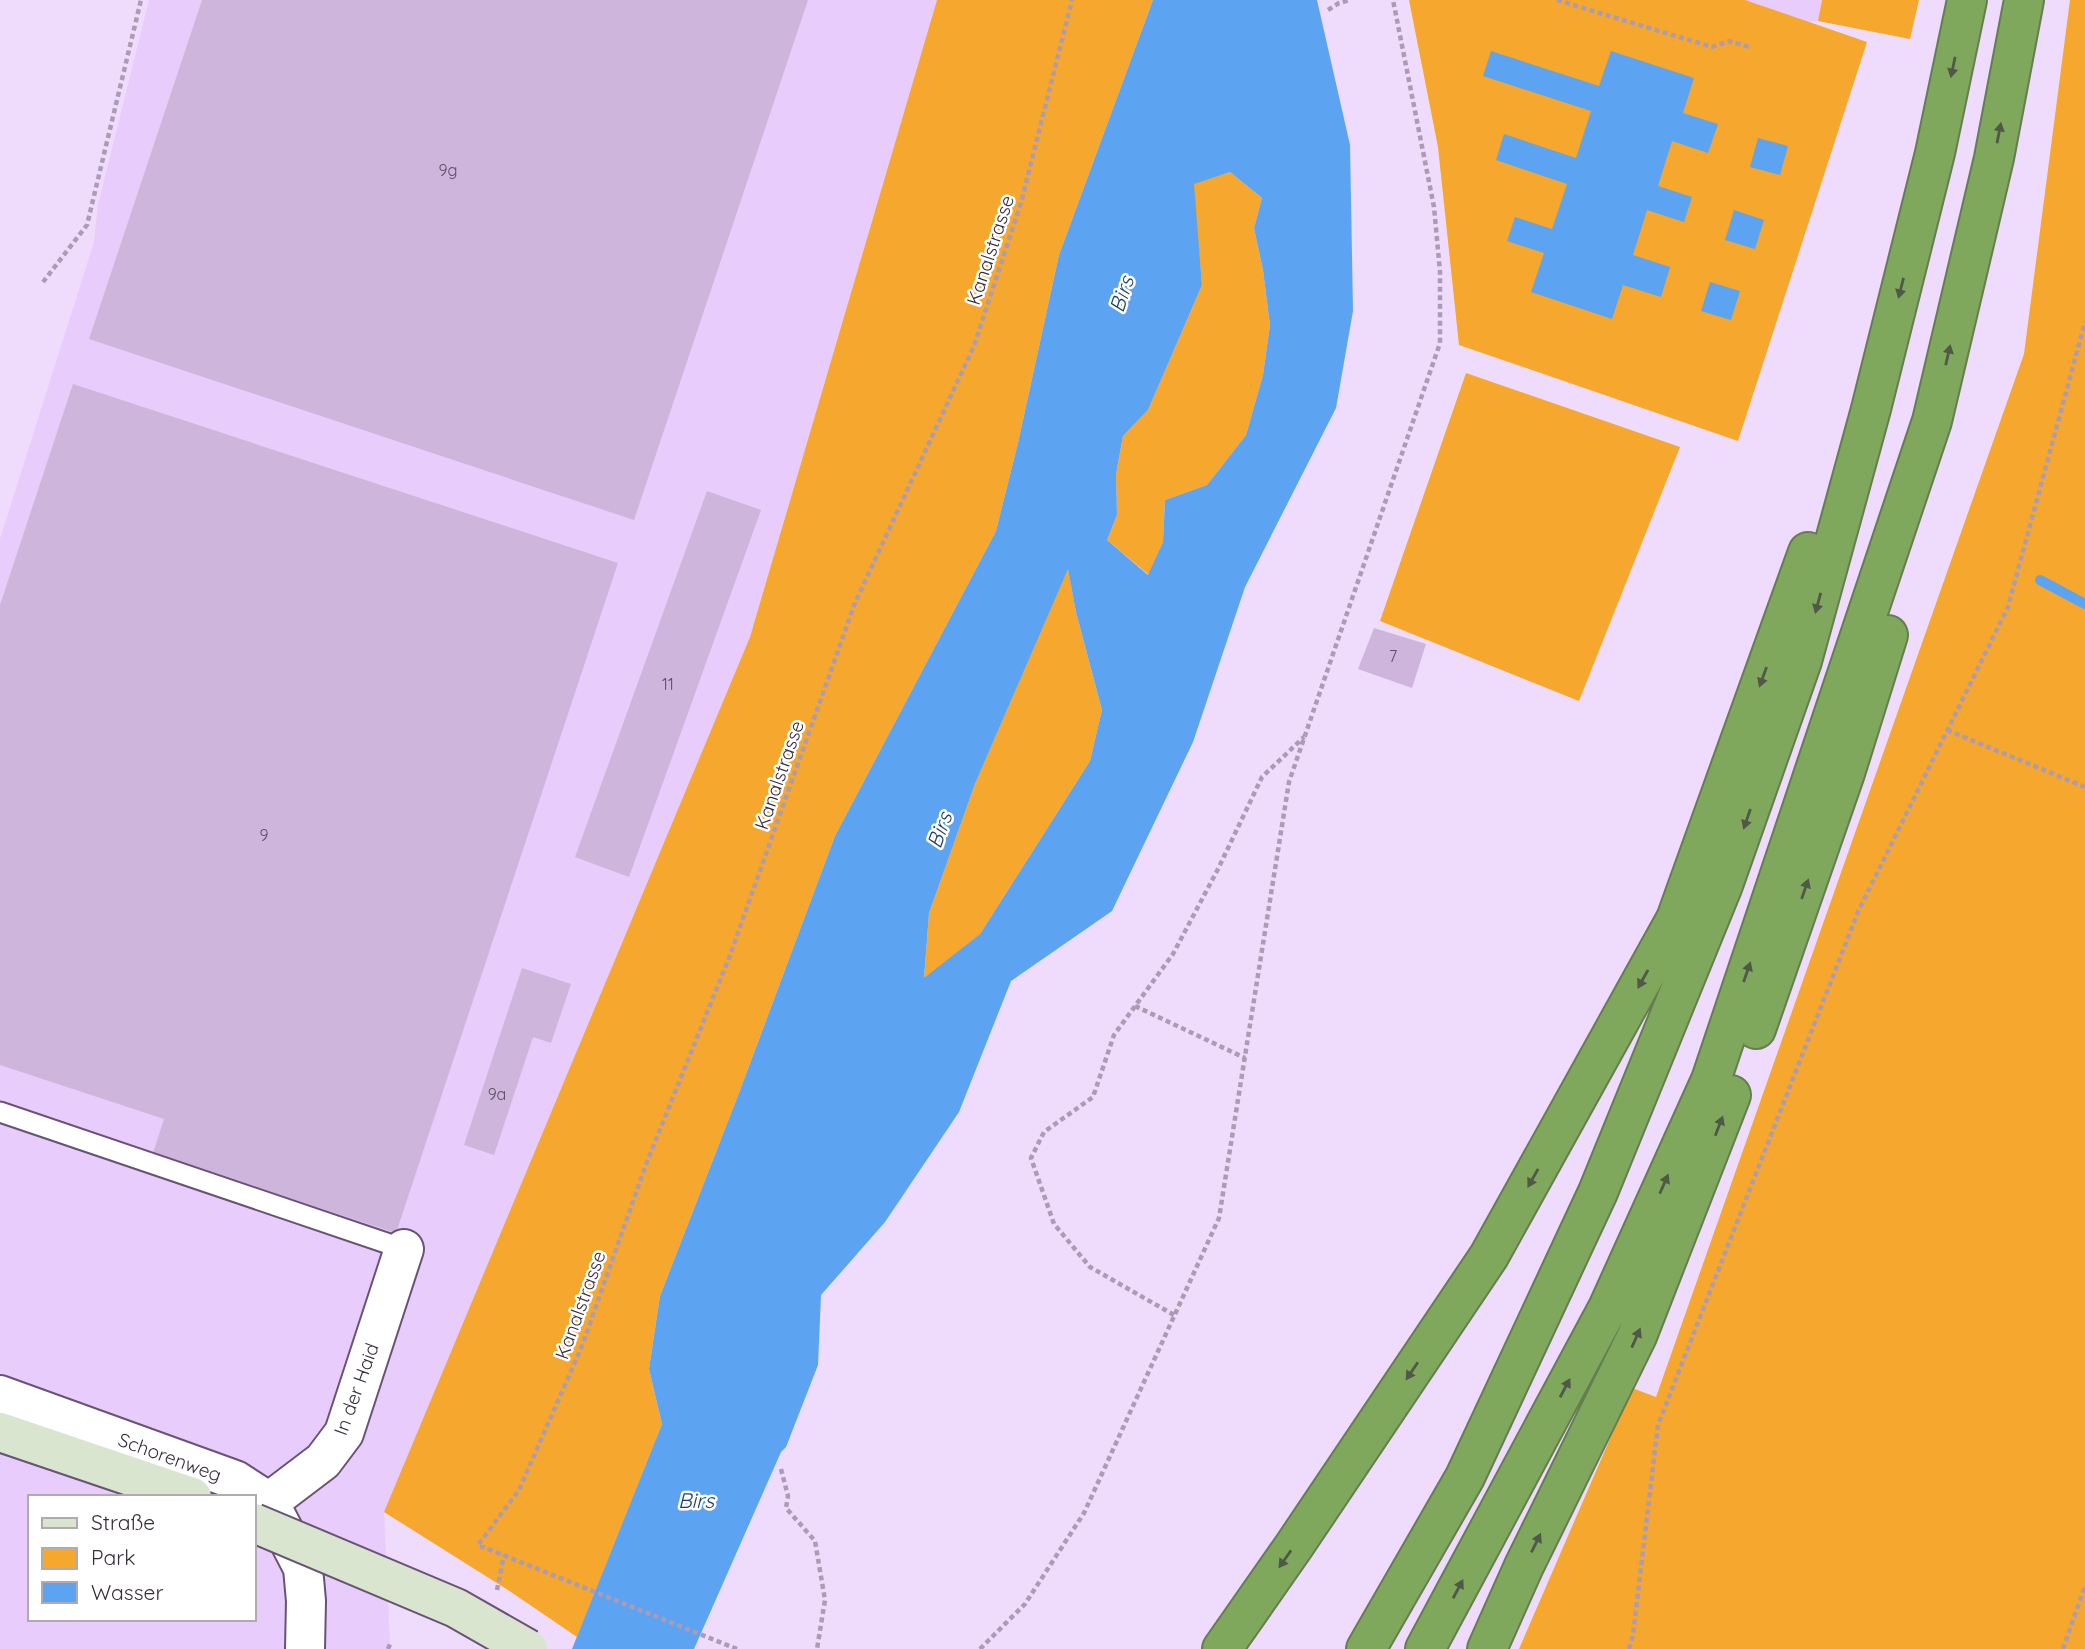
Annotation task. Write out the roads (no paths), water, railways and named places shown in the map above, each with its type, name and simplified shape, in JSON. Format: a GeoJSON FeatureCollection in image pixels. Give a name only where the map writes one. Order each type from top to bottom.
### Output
{"type":"FeatureCollection","features":[{"type":"Feature","properties":{"kind":"highway"},"geometry":{"type":"LineString","coordinates":[[1366,1649],[1465,1477],[1598,1192],[1723,885],[1802,661],[1871,409],[1935,153],[1966,0]]}},
{"type":"Feature","properties":{"kind":"highway"},"geometry":{"type":"LineString","coordinates":[[1425,1649],[1608,1308],[1711,1080],[1932,421],[1994,158],[2024,0]]}},
{"type":"Feature","properties":{"kind":"highway"},"geometry":{"type":"LineString","coordinates":[[1222,1649],[1489,1256],[1676,919],[1805,561],[1871,409]]}},
{"type":"Feature","properties":{"kind":"highway"},"geometry":{"type":"LineString","coordinates":[[1487,1649],[1524,1566],[1637,1336],[1753,1038],[1845,773],[1921,526],[1932,421]]}},
{"type":"Feature","properties":{"kind":"main road"},"geometry":{"type":"LineString","coordinates":[[0,1432],[186,1495]]}},
{"type":"Feature","properties":{"kind":"main road"},"geometry":{"type":"LineString","coordinates":[[261,1512],[366,1569],[489,1649]]}},
{"type":"Feature","properties":{"kind":"main road"},"geometry":{"type":"LineString","coordinates":[[366,1569],[456,1608],[528,1649]]}},
{"type":"Feature","properties":{"kind":"street","name":"In der Haid"},"geometry":{"type":"LineString","coordinates":[[261,1512],[323,1461],[344,1433],[404,1249]]}},
{"type":"Feature","properties":{"kind":"street","name":"Schorenweg"},"geometry":{"type":"LineString","coordinates":[[0,1395],[234,1480],[247,1495]]}},
{"type":"Feature","properties":{"kind":"street"},"geometry":{"type":"LineString","coordinates":[[261,1512],[303,1568],[306,1601],[304,1649]]}},
{"type":"Feature","properties":{"kind":"lane"},"geometry":{"type":"LineString","coordinates":[[0,1112],[404,1249]]}},
{"type":"Feature","properties":{"kind":"water","name":"Birs"},"geometry":{"type":"Polygon","coordinates":[[[1153,0],[1317,0],[1350,145],[1353,311],[1336,408],[1245,587],[1193,742],[1112,911],[1011,981],[959,1112],[885,1222],[821,1295],[818,1365],[786,1447],[781,1452],[694,1649],[572,1649],[662,1424],[649,1369],[660,1296],[835,836],[996,531],[1059,255],[1153,0]],[[1230,172],[1194,184],[1202,285],[1148,410],[1123,436],[1116,474],[1117,515],[1107,540],[1148,575],[1163,542],[1165,500],[1207,485],[1246,435],[1263,375],[1270,325],[1254,228],[1262,198],[1230,172]],[[1068,569],[975,784],[929,913],[924,978],[980,934],[1090,761],[1102,710],[1076,612],[1068,569]]]}},
{"type":"Feature","properties":{"kind":"water"},"geometry":{"type":"Polygon","coordinates":[[[1491,51],[1599,86],[1611,51],[1694,78],[1683,113],[1718,124],[1708,153],[1672,141],[1658,186],[1692,197],[1684,222],[1647,210],[1633,255],[1670,267],[1661,297],[1623,285],[1612,319],[1531,292],[1544,253],[1507,241],[1515,217],[1552,229],[1567,184],[1496,160],[1504,134],[1576,158],[1591,111],[1483,76],[1491,51]]]}},
{"type":"Feature","properties":{"kind":"water"},"geometry":{"type":"Polygon","coordinates":[[[1758,138],[1788,146],[1780,175],[1750,167],[1758,138]]]}},
{"type":"Feature","properties":{"kind":"water"},"geometry":{"type":"Polygon","coordinates":[[[1734,210],[1764,220],[1755,249],[1725,240],[1734,210]]]}},
{"type":"Feature","properties":{"kind":"water"},"geometry":{"type":"Polygon","coordinates":[[[1710,282],[1740,291],[1731,320],[1701,311],[1710,282]]]}},
{"type":"Feature","properties":{"kind":"waterway"},"geometry":{"type":"LineString","coordinates":[[2040,580],[2085,604]]}}]}
